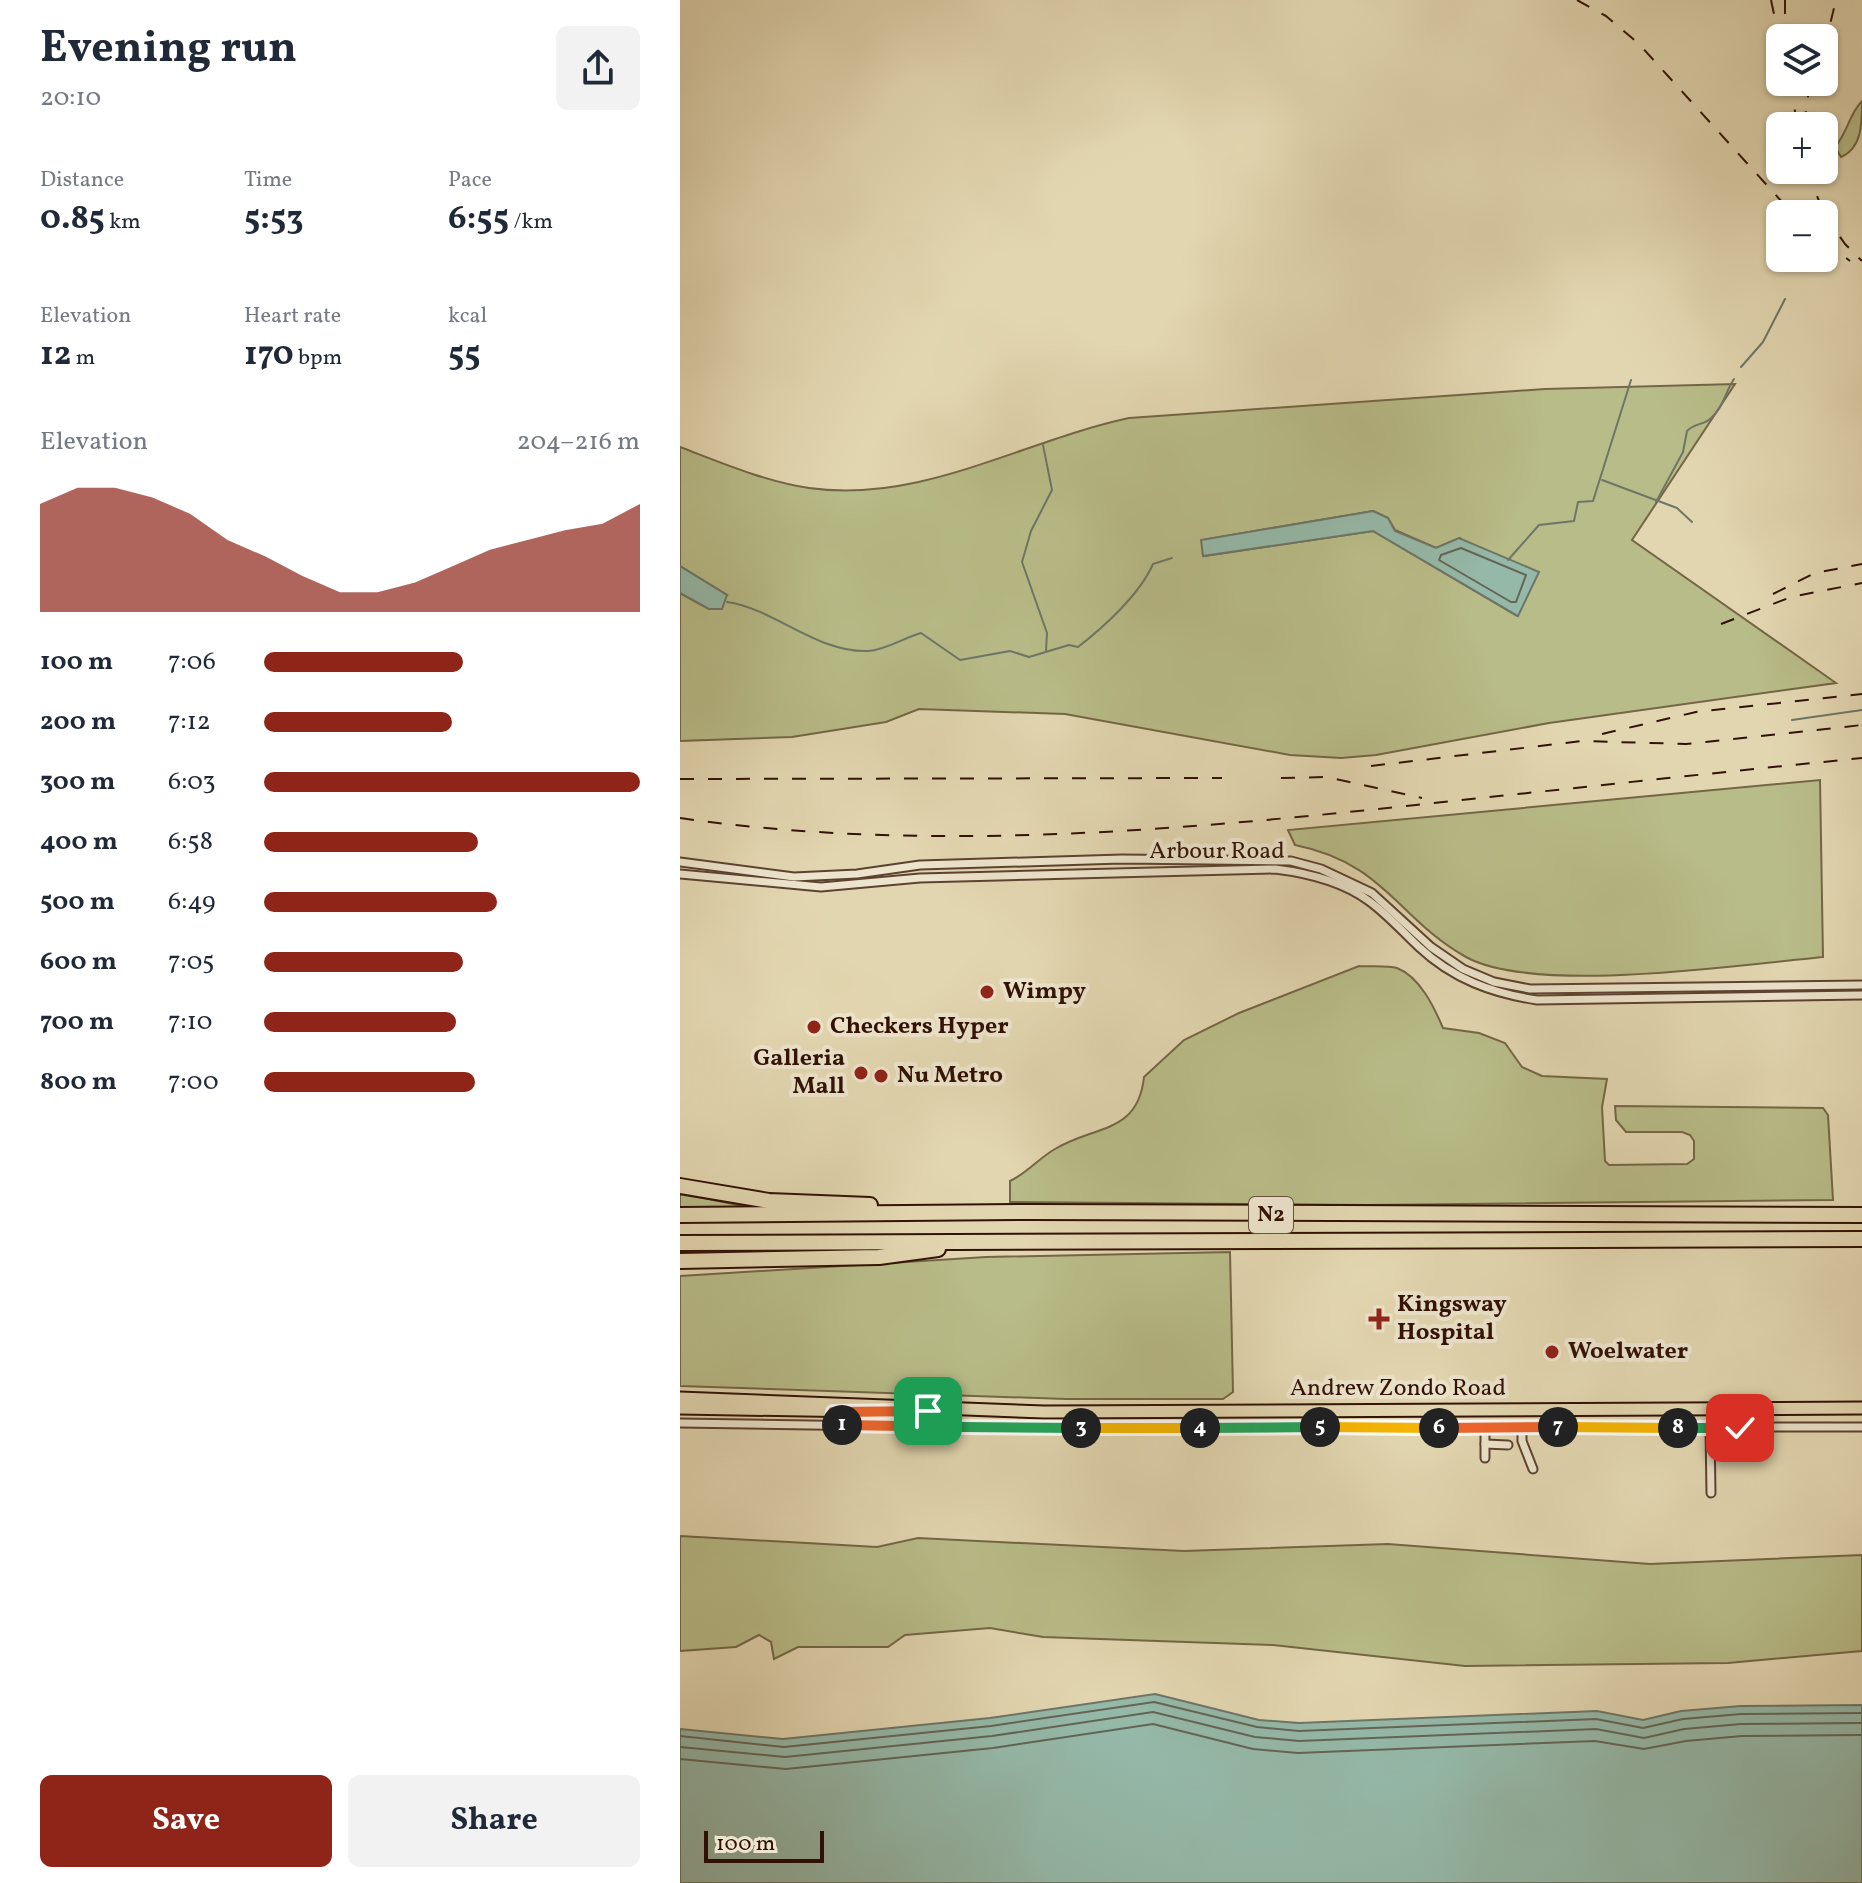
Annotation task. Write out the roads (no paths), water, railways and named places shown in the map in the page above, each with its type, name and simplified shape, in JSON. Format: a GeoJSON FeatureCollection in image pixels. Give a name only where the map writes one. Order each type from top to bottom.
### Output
{"type":"FeatureCollection","features":[{"type":"Feature","properties":{"kind":"highway"},"geometry":{"type":"LineString","coordinates":[[680,1186],[769,1201],[1030,1212]]}},
{"type":"Feature","properties":{"kind":"highway","name":"N2"},"geometry":{"type":"LineString","coordinates":[[680,1215],[1030,1212],[1862,1215]]}},
{"type":"Feature","properties":{"kind":"highway","name":"N2"},"geometry":{"type":"LineString","coordinates":[[680,1243],[1862,1239]]}},
{"type":"Feature","properties":{"kind":"highway"},"geometry":{"type":"LineString","coordinates":[[680,1261],[879,1257],[1006,1241]]}},
{"type":"Feature","properties":{"kind":"main road","name":"Andrew Zondo Road"},"geometry":{"type":"LineString","coordinates":[[680,1398],[916,1412],[933,1408],[1044,1412],[1862,1408]]}},
{"type":"Feature","properties":{"kind":"main road","name":"Andrew Zondo Road"},"geometry":{"type":"LineString","coordinates":[[680,1408],[833,1407]]}},
{"type":"Feature","properties":{"kind":"street","name":"Arbour Road"},"geometry":{"type":"LineString","coordinates":[[680,862],[794,877],[857,874],[920,865],[1111,860],[1291,861],[1321,869],[1372,893],[1431,947],[1463,969],[1494,982],[1530,989],[1862,985]]}},
{"type":"Feature","properties":{"kind":"street","name":"Arbour Road"},"geometry":{"type":"LineString","coordinates":[[680,874],[821,887],[950,877],[1275,869],[1320,878],[1368,899],[1441,965],[1485,989],[1509,996],[1537,1000],[1862,995]]}},
{"type":"Feature","properties":{"kind":"street"},"geometry":{"type":"LineString","coordinates":[[752,883],[754,873]]}},
{"type":"Feature","properties":{"kind":"street"},"geometry":{"type":"LineString","coordinates":[[831,1425],[833,1407]]}},
{"type":"Feature","properties":{"kind":"street"},"geometry":{"type":"LineString","coordinates":[[680,1423],[1862,1427]]}},
{"type":"Feature","properties":{"kind":"street"},"geometry":{"type":"LineString","coordinates":[[1522,1426],[1522,1441],[1533,1469]]}},
{"type":"Feature","properties":{"kind":"street"},"geometry":{"type":"LineString","coordinates":[[1485,1427],[1485,1458]]}},
{"type":"Feature","properties":{"kind":"street"},"geometry":{"type":"LineString","coordinates":[[1710,1428],[1711,1493]]}},
{"type":"Feature","properties":{"kind":"street"},"geometry":{"type":"LineString","coordinates":[[1485,1444],[1508,1445]]}},
{"type":"Feature","properties":{"kind":"water"},"geometry":{"type":"Polygon","coordinates":[[[1373,511],[1388,518],[1395,531],[1436,548],[1459,538],[1539,572],[1518,616],[1373,531],[1203,556],[1201,540],[1373,511]]]}},
{"type":"Feature","properties":{"kind":"water"},"geometry":{"type":"Polygon","coordinates":[[[680,566],[727,595],[722,609],[709,609],[680,593],[680,566]]]}},
{"type":"Feature","properties":{"kind":"water"},"geometry":{"type":"Polygon","coordinates":[[[1155,1694],[1259,1720],[1299,1723],[1597,1711],[1643,1720],[1681,1711],[1741,1706],[1862,1705],[1862,1883],[680,1883],[680,1729],[783,1739],[990,1718],[1155,1694]]]}},
{"type":"Feature","properties":{"kind":"waterway"},"geometry":{"type":"LineString","coordinates":[[1741,367],[1763,342],[1785,299]]}},
{"type":"Feature","properties":{"kind":"waterway"},"geometry":{"type":"LineString","coordinates":[[1656,502],[1683,452],[1687,431],[1714,415],[1734,379]]}},
{"type":"Feature","properties":{"kind":"waterway"},"geometry":{"type":"LineString","coordinates":[[1508,560],[1539,525],[1574,521],[1578,502],[1593,501],[1631,380]]}},
{"type":"Feature","properties":{"kind":"waterway"},"geometry":{"type":"LineString","coordinates":[[1043,445],[1052,490],[1031,531],[1022,562],[1047,633],[1046,651]]}},
{"type":"Feature","properties":{"kind":"waterway"},"geometry":{"type":"LineString","coordinates":[[1602,480],[1677,508],[1692,522]]}},
{"type":"Feature","properties":{"kind":"waterway"},"geometry":{"type":"LineString","coordinates":[[727,602],[745,606],[814,638],[849,650],[875,650],[921,633],[960,660],[1010,651],[1029,657],[1069,645],[1078,647],[1130,598],[1153,564],[1172,558]]}},
{"type":"Feature","properties":{"kind":"waterway"},"geometry":{"type":"LineString","coordinates":[[1792,720],[1862,710]]}},
{"type":"Feature","properties":{"kind":"railway"},"geometry":{"type":"LineString","coordinates":[[1577,0],[1606,16],[1639,44],[1780,200]]}},
{"type":"Feature","properties":{"kind":"railway"},"geometry":{"type":"LineString","coordinates":[[1771,0],[1776,24]]}},
{"type":"Feature","properties":{"kind":"railway"},"geometry":{"type":"LineString","coordinates":[[1785,0],[1785,24]]}},
{"type":"Feature","properties":{"kind":"railway"},"geometry":{"type":"LineString","coordinates":[[1830,24],[1836,0]]}},
{"type":"Feature","properties":{"kind":"railway"},"geometry":{"type":"LineString","coordinates":[[1792,96],[1795,112]]}},
{"type":"Feature","properties":{"kind":"railway"},"geometry":{"type":"LineString","coordinates":[[1806,112],[1808,96]]}},
{"type":"Feature","properties":{"kind":"railway"},"geometry":{"type":"LineString","coordinates":[[1812,184],[1819,200]]}},
{"type":"Feature","properties":{"kind":"railway"},"geometry":{"type":"LineString","coordinates":[[1838,234],[1862,261]]}},
{"type":"Feature","properties":{"kind":"railway"},"geometry":{"type":"LineString","coordinates":[[1838,252],[1850,261]]}},
{"type":"Feature","properties":{"kind":"railway"},"geometry":{"type":"LineString","coordinates":[[1773,594],[1815,573],[1862,564]]}},
{"type":"Feature","properties":{"kind":"railway"},"geometry":{"type":"LineString","coordinates":[[1721,624],[1791,597],[1862,583]]}},
{"type":"Feature","properties":{"kind":"railway"},"geometry":{"type":"LineString","coordinates":[[1602,734],[1696,712],[1862,694]]}},
{"type":"Feature","properties":{"kind":"railway"},"geometry":{"type":"LineString","coordinates":[[1371,766],[1582,741],[1686,744],[1862,725]]}},
{"type":"Feature","properties":{"kind":"railway"},"geometry":{"type":"LineString","coordinates":[[680,818],[772,829],[864,834],[956,836],[1140,830],[1862,758]]}},
{"type":"Feature","properties":{"kind":"railway"},"geometry":{"type":"LineString","coordinates":[[1281,778],[1327,777],[1422,798]]}},
{"type":"Feature","properties":{"kind":"railway"},"geometry":{"type":"LineString","coordinates":[[680,779],[1222,778]]}},
{"type":"Feature","properties":{"kind":"place","name":"Wimpy"},"geometry":{"type":"Point","coordinates":[987,992]}},
{"type":"Feature","properties":{"kind":"place","name":"Checkers Hyper"},"geometry":{"type":"Point","coordinates":[814,1027]}},
{"type":"Feature","properties":{"kind":"place","name":"Galleria Mall"},"geometry":{"type":"Point","coordinates":[861,1073]}},
{"type":"Feature","properties":{"kind":"place","name":"Nu Metro"},"geometry":{"type":"Point","coordinates":[881,1076]}},
{"type":"Feature","properties":{"kind":"place","name":"Kingsway Hospital"},"geometry":{"type":"Point","coordinates":[1379,1319]}},
{"type":"Feature","properties":{"kind":"place","name":"Woelwater"},"geometry":{"type":"Point","coordinates":[1552,1352]}}]}
